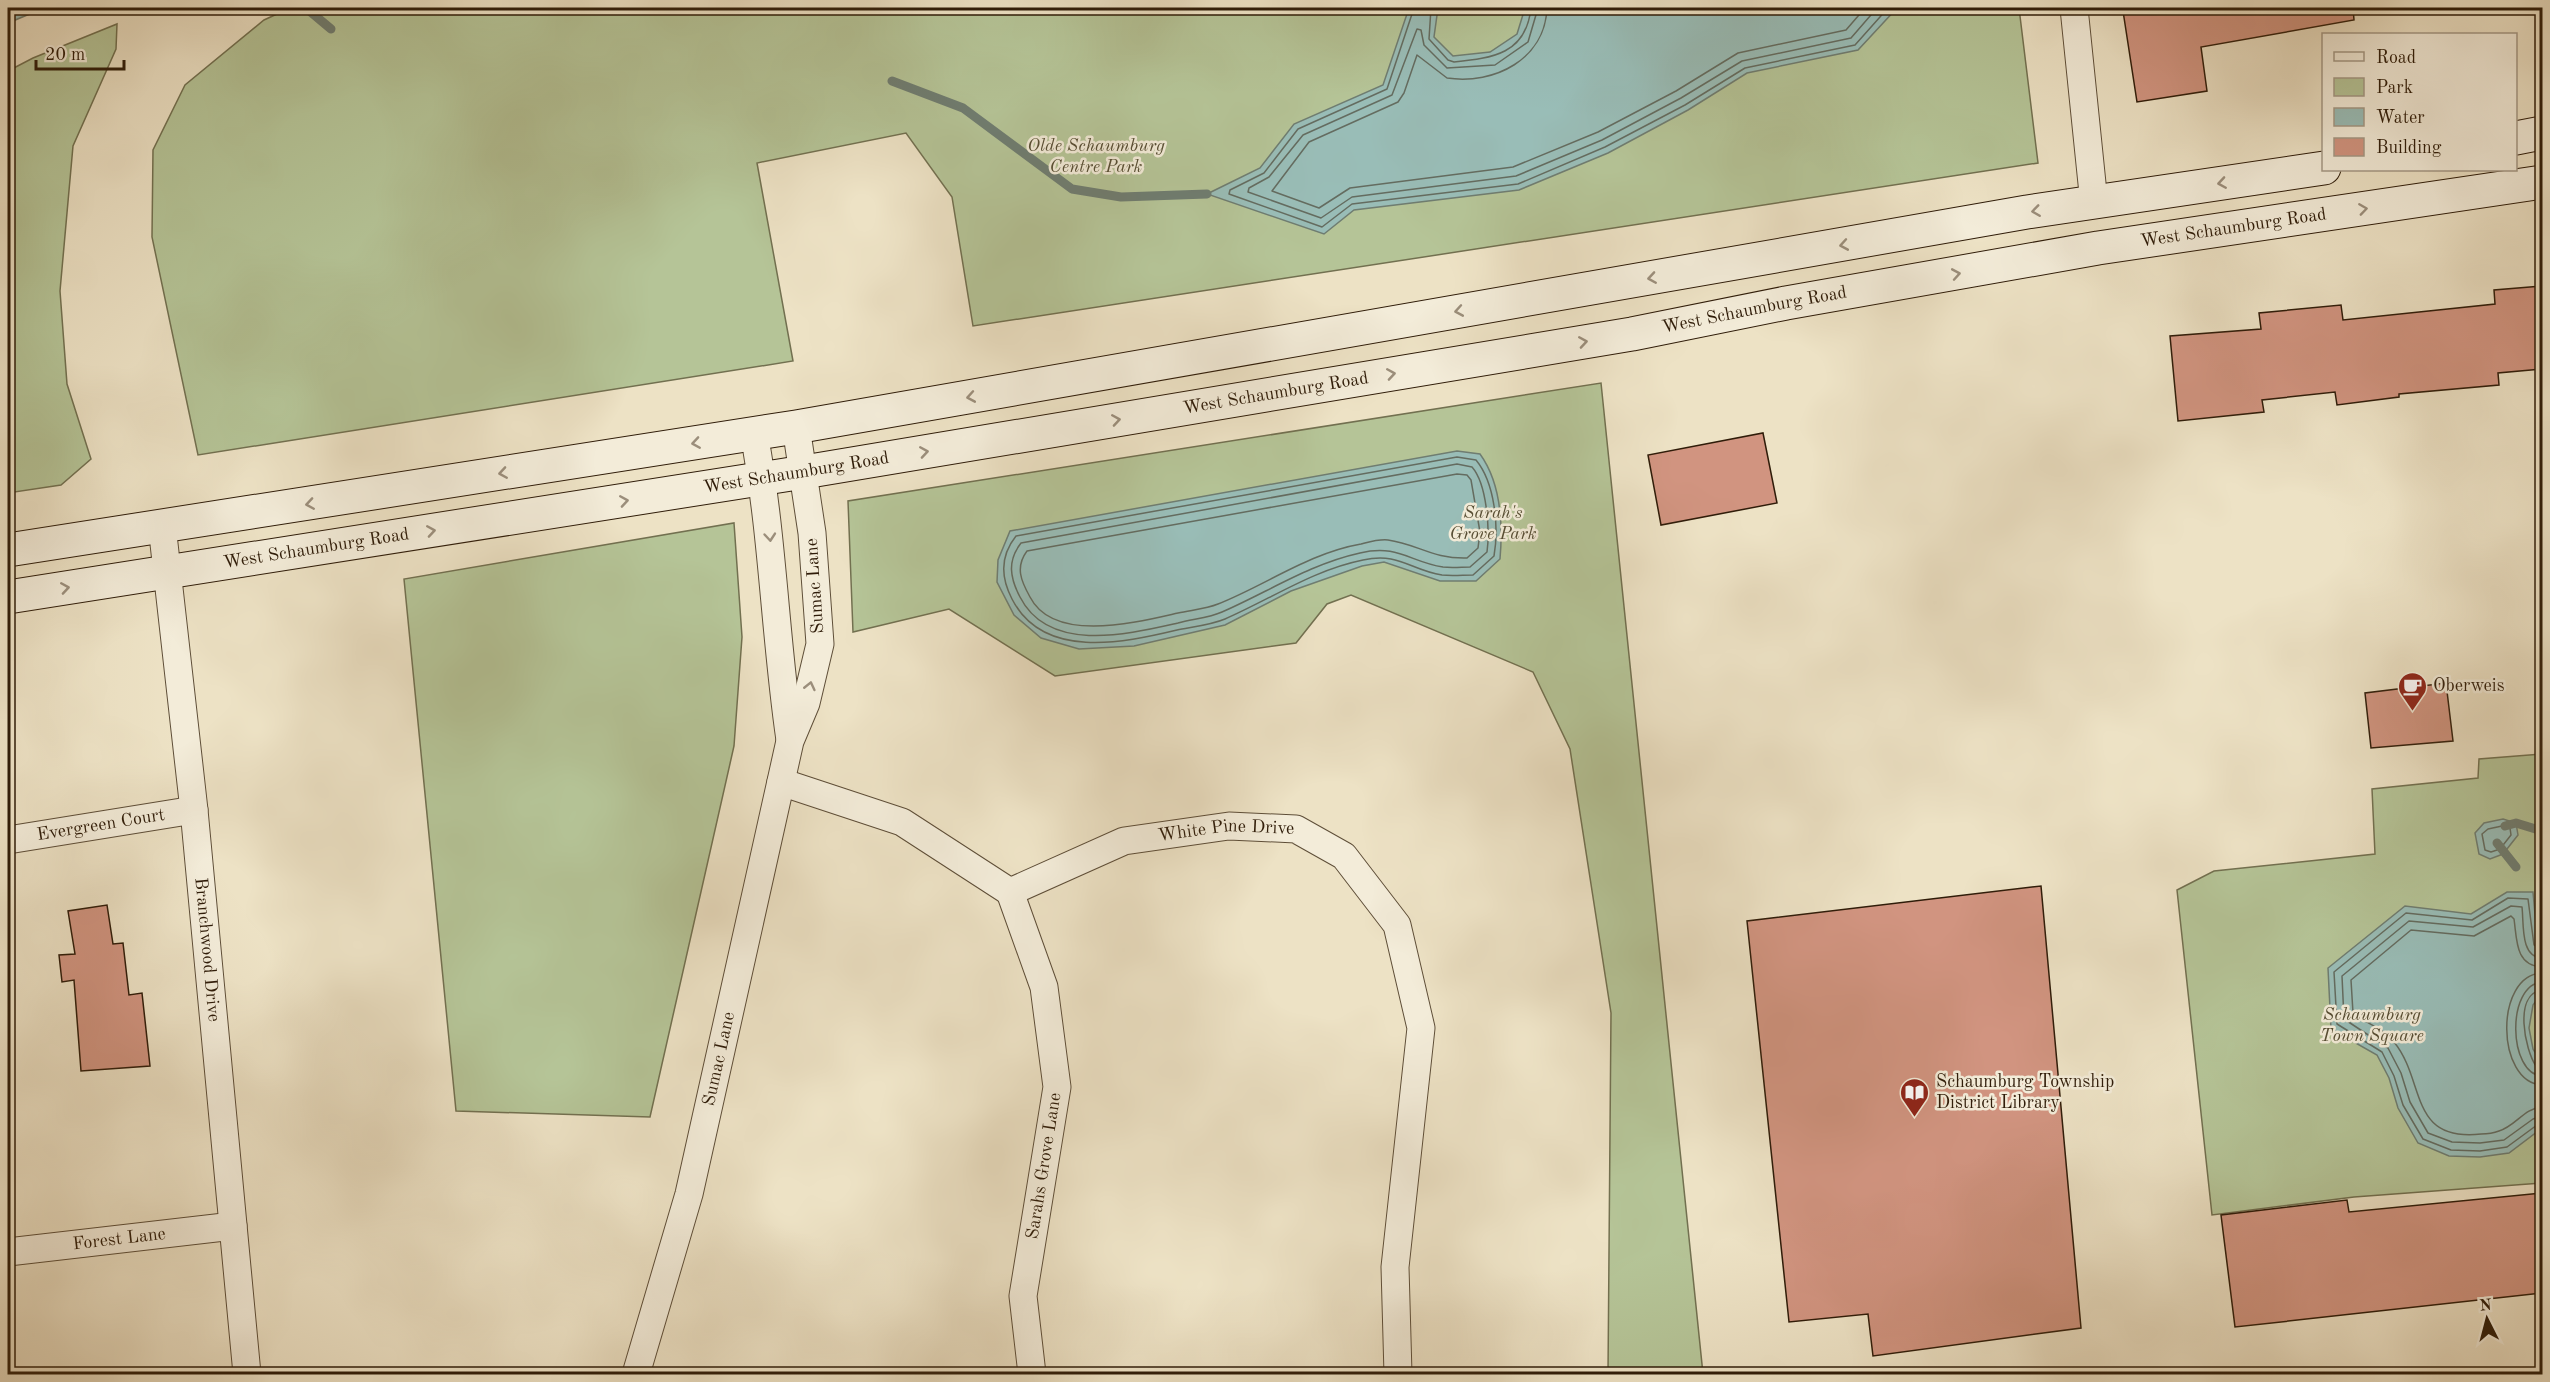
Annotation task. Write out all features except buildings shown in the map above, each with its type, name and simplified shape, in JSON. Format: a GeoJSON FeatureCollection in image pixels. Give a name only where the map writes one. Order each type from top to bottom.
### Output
{"type":"FeatureCollection","features":[{"type":"Feature","properties":{"kind":"main road"},"geometry":{"type":"LineString","coordinates":[[2517,138],[2542,133]]}},
{"type":"Feature","properties":{"kind":"main road"},"geometry":{"type":"LineString","coordinates":[[8,550],[754,434],[2027,212],[2322,168]]}},
{"type":"Feature","properties":{"kind":"main road","name":"West Schaumburg Road"},"geometry":{"type":"LineString","coordinates":[[8,597],[762,479],[1632,334],[1786,303],[2098,248],[2542,182]]}},
{"type":"Feature","properties":{"kind":"street"},"geometry":{"type":"LineString","coordinates":[[2074,8],[2094,203]]}},
{"type":"Feature","properties":{"kind":"street","name":"Sumac Lane"},"geometry":{"type":"LineString","coordinates":[[636,1374],[689,1194],[790,741],[806,703],[820,644],[812,533],[796,427]]}},
{"type":"Feature","properties":{"kind":"street","name":"Sumac Lane"},"geometry":{"type":"LineString","coordinates":[[754,434],[767,510],[782,684],[790,741]]}},
{"type":"Feature","properties":{"kind":"street","name":"Branchwood Drive"},"geometry":{"type":"LineString","coordinates":[[162,526],[194,810],[247,1374]]}},
{"type":"Feature","properties":{"kind":"street"},"geometry":{"type":"LineString","coordinates":[[781,782],[902,822],[1010,892]]}},
{"type":"Feature","properties":{"kind":"street","name":"Evergreen Court"},"geometry":{"type":"LineString","coordinates":[[8,840],[194,810]]}},
{"type":"Feature","properties":{"kind":"street","name":"White Pine Drive"},"geometry":{"type":"LineString","coordinates":[[1010,892],[1124,841],[1229,826],[1296,829],[1344,856],[1397,925],[1421,1028],[1395,1267],[1398,1374]]}},
{"type":"Feature","properties":{"kind":"street","name":"Sarahs Grove Lane"},"geometry":{"type":"LineString","coordinates":[[1010,892],[1044,987],[1057,1087],[1023,1296],[1032,1374]]}},
{"type":"Feature","properties":{"kind":"street","name":"Forest Lane"},"geometry":{"type":"LineString","coordinates":[[8,1252],[233,1226]]}},
{"type":"Feature","properties":{"kind":"green space","name":"Olde Schaumburg Centre Park"},"geometry":{"type":"Polygon","coordinates":[[[290,8],[585,8],[647,14],[676,8],[2019,8],[2038,163],[973,326],[952,197],[906,133],[757,163],[793,361],[198,455],[152,237],[153,150],[185,85],[264,20],[290,8]]]}},
{"type":"Feature","properties":{"kind":"green space"},"geometry":{"type":"Polygon","coordinates":[[[117,24],[116,49],[73,146],[60,291],[67,384],[91,459],[61,485],[8,493],[8,71],[33,58],[117,24]]]}},
{"type":"Feature","properties":{"kind":"green space","name":"Sarah's Grove Park"},"geometry":{"type":"Polygon","coordinates":[[[1601,383],[1703,1374],[1608,1374],[1611,1013],[1570,749],[1533,672],[1351,595],[1327,604],[1296,643],[1055,676],[949,609],[853,632],[848,501],[1601,383]]]}},
{"type":"Feature","properties":{"kind":"green space"},"geometry":{"type":"Polygon","coordinates":[[[734,523],[742,637],[734,746],[650,1117],[456,1111],[404,579],[734,523]]]}},
{"type":"Feature","properties":{"kind":"green space","name":"Schaumburg Town Square"},"geometry":{"type":"Polygon","coordinates":[[[2542,754],[2542,1183],[2354,1197],[2212,1215],[2177,890],[2214,871],[2375,854],[2372,789],[2478,778],[2479,759],[2542,754]]]}},
{"type":"Feature","properties":{"kind":"water"},"geometry":{"type":"Polygon","coordinates":[[[8,8],[44,8],[8,23],[8,8]]]}},
{"type":"Feature","properties":{"kind":"water"},"geometry":{"type":"Polygon","coordinates":[[[1409,8],[1438,8],[1434,37],[1453,56],[1490,52],[1517,34],[1525,8],[1897,8],[1858,50],[1747,73],[1688,110],[1608,153],[1519,190],[1354,210],[1324,234],[1207,194],[1260,168],[1294,124],[1383,85],[1409,8]]]}},
{"type":"Feature","properties":{"kind":"water"},"geometry":{"type":"Polygon","coordinates":[[[1457,451],[1480,454],[1492,478],[1499,504],[1500,559],[1476,581],[1440,581],[1384,562],[1362,566],[1291,591],[1225,625],[1134,646],[1079,649],[1041,638],[1014,615],[997,582],[998,560],[1010,531],[1457,451]]]}},
{"type":"Feature","properties":{"kind":"water"},"geometry":{"type":"Polygon","coordinates":[[[2503,819],[2516,823],[2518,835],[2503,854],[2490,859],[2479,854],[2475,833],[2484,823],[2503,819]]]}},
{"type":"Feature","properties":{"kind":"water"},"geometry":{"type":"Polygon","coordinates":[[[2507,892],[2533,892],[2542,993],[2533,1005],[2529,1028],[2533,1049],[2542,1064],[2542,1128],[2509,1153],[2480,1157],[2449,1156],[2418,1143],[2398,1108],[2389,1078],[2377,1055],[2331,1029],[2328,968],[2405,906],[2471,914],[2507,892]]]}},
{"type":"Feature","properties":{"kind":"waterway"},"geometry":{"type":"LineString","coordinates":[[306,8],[331,29]]}},
{"type":"Feature","properties":{"kind":"waterway"},"geometry":{"type":"LineString","coordinates":[[892,81],[963,108],[1072,189],[1121,197],[1207,194]]}},
{"type":"Feature","properties":{"kind":"waterway"},"geometry":{"type":"LineString","coordinates":[[2505,826],[2516,823],[2542,831]]}},
{"type":"Feature","properties":{"kind":"waterway"},"geometry":{"type":"LineString","coordinates":[[2497,843],[2516,867]]}},
{"type":"Feature","properties":{"kind":"place","name":"Oberweis"},"geometry":{"type":"Point","coordinates":[2412,712]}},
{"type":"Feature","properties":{"kind":"place","name":"Schaumburg Township District Library"},"geometry":{"type":"Point","coordinates":[1915,1118]}}]}
